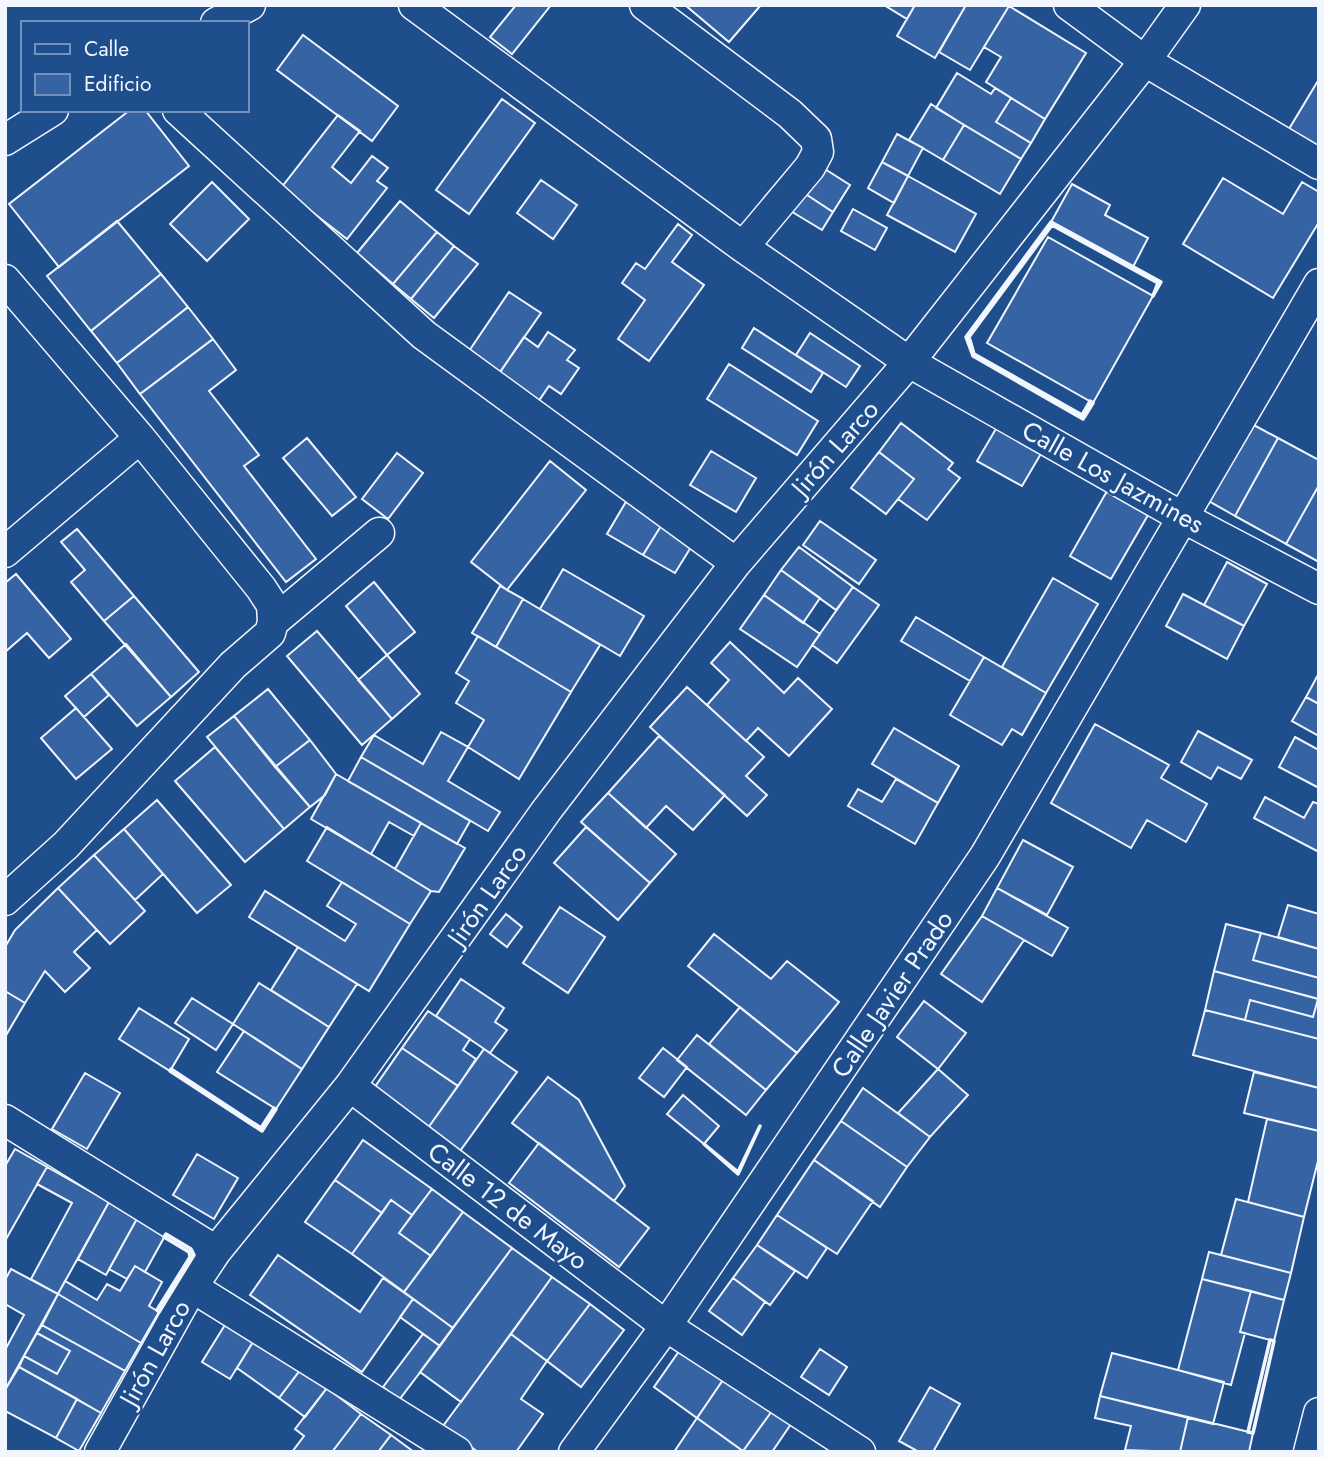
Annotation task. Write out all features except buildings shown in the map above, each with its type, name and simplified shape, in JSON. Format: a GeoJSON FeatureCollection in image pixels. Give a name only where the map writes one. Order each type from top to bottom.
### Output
{"type":"FeatureCollection","features":[{"type":"Feature","properties":{"kind":"street"},"geometry":{"type":"LineString","coordinates":[[220,21],[250,5]]}},
{"type":"Feature","properties":{"kind":"street","name":"Calle Los Jazmines"},"geometry":{"type":"LineString","coordinates":[[414,5],[743,247],[909,362],[1182,517],[1319,589]]}},
{"type":"Feature","properties":{"kind":"street"},"geometry":{"type":"LineString","coordinates":[[645,5],[790,114],[816,139],[818,152],[810,167],[743,247]]}},
{"type":"Feature","properties":{"kind":"street"},"geometry":{"type":"LineString","coordinates":[[1069,5],[1145,61],[1319,164]]}},
{"type":"Feature","properties":{"kind":"street","name":"Jirón Larco"},"geometry":{"type":"LineString","coordinates":[[100,1452],[192,1287],[216,1251],[350,1086],[546,811],[736,563],[909,362],[1145,61],[1185,5]]}},
{"type":"Feature","properties":{"kind":"street"},"geometry":{"type":"LineString","coordinates":[[5,140],[50,112]]}},
{"type":"Feature","properties":{"kind":"street"},"geometry":{"type":"LineString","coordinates":[[180,112],[424,335],[736,563]]}},
{"type":"Feature","properties":{"kind":"street"},"geometry":{"type":"LineString","coordinates":[[5,280],[261,588],[272,605],[273,622],[270,634],[233,666],[66,845],[5,901]]}},
{"type":"Feature","properties":{"kind":"street","name":"Calle Javier Prado"},"geometry":{"type":"LineString","coordinates":[[574,1452],[666,1326],[985,856],[1319,284]]}},
{"type":"Feature","properties":{"kind":"street"},"geometry":{"type":"LineString","coordinates":[[5,552],[139,438]]}},
{"type":"Feature","properties":{"kind":"street"},"geometry":{"type":"LineString","coordinates":[[273,622],[379,533]]}},
{"type":"Feature","properties":{"kind":"street","name":"Calle 12 de Mayo"},"geometry":{"type":"LineString","coordinates":[[350,1086],[666,1326],[860,1452]]}},
{"type":"Feature","properties":{"kind":"street"},"geometry":{"type":"LineString","coordinates":[[5,1120],[216,1251]]}},
{"type":"Feature","properties":{"kind":"street"},"geometry":{"type":"LineString","coordinates":[[192,1287],[457,1452]]}},
{"type":"Feature","properties":{"kind":"street"},"geometry":{"type":"LineString","coordinates":[[1309,1452],[1319,1413]]}},
{"type":"Feature","properties":{"kind":"wall"},"geometry":{"type":"LineString","coordinates":[[1051,222],[1161,282],[1153,296],[1158,283],[1052,225],[969,337],[974,354],[1082,415],[1090,401],[1093,403],[1083,419],[973,356],[966,337],[1051,222]]}},
{"type":"Feature","properties":{"kind":"wall"},"geometry":{"type":"LineString","coordinates":[[171,1069],[261,1128],[274,1108],[276,1109],[262,1131],[170,1071],[171,1069]]}},
{"type":"Feature","properties":{"kind":"wall"},"geometry":{"type":"LineString","coordinates":[[760,1126],[738,1174],[704,1144],[738,1172],[760,1126]]}},
{"type":"Feature","properties":{"kind":"wall"},"geometry":{"type":"LineString","coordinates":[[166,1234],[191,1249],[194,1255],[159,1312],[157,1310],[190,1257],[189,1252],[164,1237],[166,1234]]}},
{"type":"Feature","properties":{"kind":"wall"},"geometry":{"type":"LineString","coordinates":[[1270,1340],[1274,1341],[1253,1433],[1248,1432],[1270,1340]]}}]}
